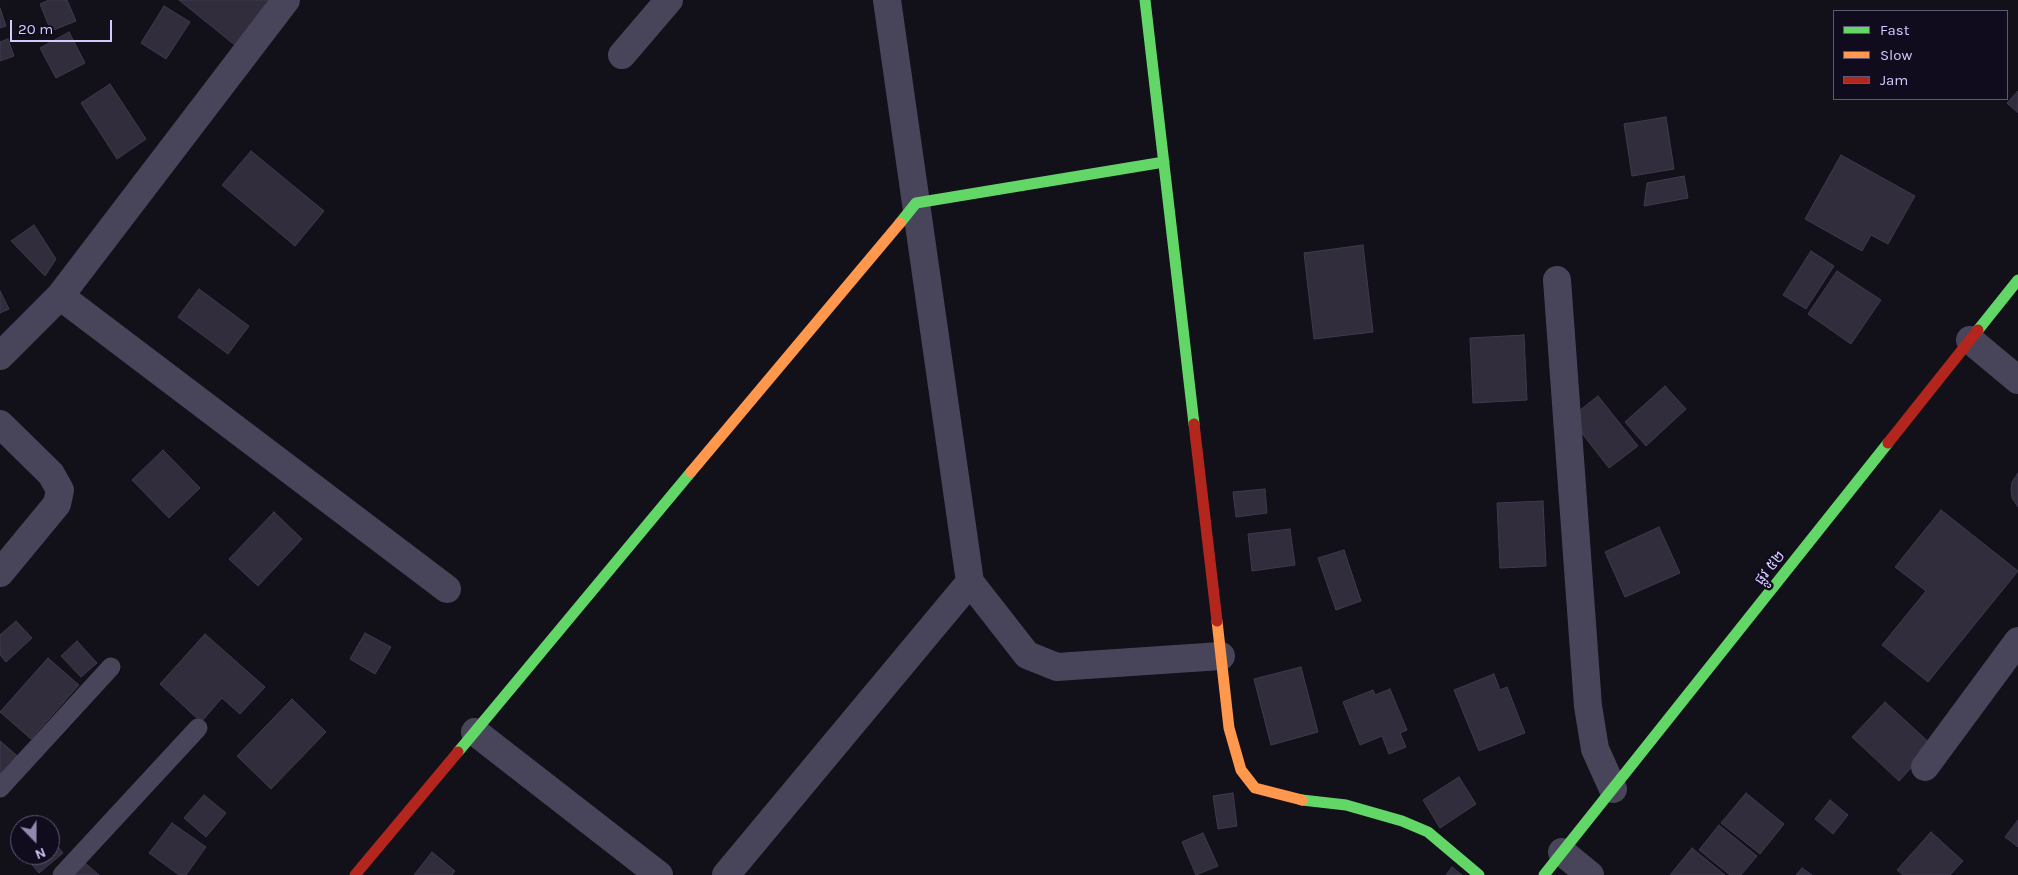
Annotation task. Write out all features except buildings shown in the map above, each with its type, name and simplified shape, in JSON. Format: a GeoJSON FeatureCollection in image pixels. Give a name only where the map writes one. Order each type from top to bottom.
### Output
{"type":"FeatureCollection","features":[{"type":"Feature","properties":{"kind":"street"},"geometry":{"type":"LineString","coordinates":[[0,356],[60,296],[286,0]]}},
{"type":"Feature","properties":{"kind":"street"},"geometry":{"type":"LineString","coordinates":[[622,55],[669,0]]}},
{"type":"Feature","properties":{"kind":"street"},"geometry":{"type":"LineString","coordinates":[[887,0],[970,582],[1027,656],[1057,667],[1221,656]]}},
{"type":"Feature","properties":{"kind":"street"},"geometry":{"type":"LineString","coordinates":[[1145,0],[1221,656],[1230,728],[1241,770],[1256,788],[1302,800],[1346,806],[1402,821],[1428,832],[1479,875]]}},
{"type":"Feature","properties":{"kind":"street"},"geometry":{"type":"LineString","coordinates":[[356,875],[916,203],[1164,162]]}},
{"type":"Feature","properties":{"kind":"street"},"geometry":{"type":"LineString","coordinates":[[1556,280],[1588,706],[1595,749],[1613,789]]}},
{"type":"Feature","properties":{"kind":"street","name":"ផ្លូវ ៥២"},"geometry":{"type":"LineString","coordinates":[[1544,875],[2018,280]]}},
{"type":"Feature","properties":{"kind":"street"},"geometry":{"type":"LineString","coordinates":[[60,296],[447,588]]}},
{"type":"Feature","properties":{"kind":"street"},"geometry":{"type":"LineString","coordinates":[[1970,340],[2018,380]]}},
{"type":"Feature","properties":{"kind":"street"},"geometry":{"type":"LineString","coordinates":[[0,424],[51,474],[60,490],[57,504],[0,573]]}},
{"type":"Feature","properties":{"kind":"street"},"geometry":{"type":"LineString","coordinates":[[726,875],[970,582]]}},
{"type":"Feature","properties":{"kind":"street"},"geometry":{"type":"LineString","coordinates":[[1925,767],[2018,641]]}},
{"type":"Feature","properties":{"kind":"street"},"geometry":{"type":"LineString","coordinates":[[474,732],[659,875]]}},
{"type":"Feature","properties":{"kind":"street"},"geometry":{"type":"LineString","coordinates":[[1562,852],[1590,875]]}},
{"type":"Feature","properties":{"kind":"lane"},"geometry":{"type":"LineString","coordinates":[[0,788],[111,667]]}},
{"type":"Feature","properties":{"kind":"lane"},"geometry":{"type":"LineString","coordinates":[[62,875],[198,728]]}},
{"type":"Feature","properties":{"kind":"traffic: fast"},"geometry":{"type":"LineString","coordinates":[[1145,0],[1194,424]]}},
{"type":"Feature","properties":{"kind":"traffic: fast"},"geometry":{"type":"LineString","coordinates":[[900,223],[916,203],[1164,162]]}},
{"type":"Feature","properties":{"kind":"traffic: fast"},"geometry":{"type":"LineString","coordinates":[[1978,330],[2018,280]]}},
{"type":"Feature","properties":{"kind":"traffic: fast"},"geometry":{"type":"LineString","coordinates":[[1544,875],[1888,443]]}},
{"type":"Feature","properties":{"kind":"traffic: fast"},"geometry":{"type":"LineString","coordinates":[[458,752],[691,472]]}},
{"type":"Feature","properties":{"kind":"traffic: fast"},"geometry":{"type":"LineString","coordinates":[[1302,800],[1346,805],[1402,821],[1428,832],[1479,875]]}},
{"type":"Feature","properties":{"kind":"traffic: slow"},"geometry":{"type":"LineString","coordinates":[[691,472],[900,223]]}},
{"type":"Feature","properties":{"kind":"traffic: slow"},"geometry":{"type":"LineString","coordinates":[[1217,621],[1229,728],[1241,770],[1255,788],[1302,800]]}},
{"type":"Feature","properties":{"kind":"traffic: jam"},"geometry":{"type":"LineString","coordinates":[[1888,443],[1978,330]]}},
{"type":"Feature","properties":{"kind":"traffic: jam"},"geometry":{"type":"LineString","coordinates":[[1194,424],[1217,621]]}},
{"type":"Feature","properties":{"kind":"traffic: jam"},"geometry":{"type":"LineString","coordinates":[[355,875],[458,752]]}}]}
